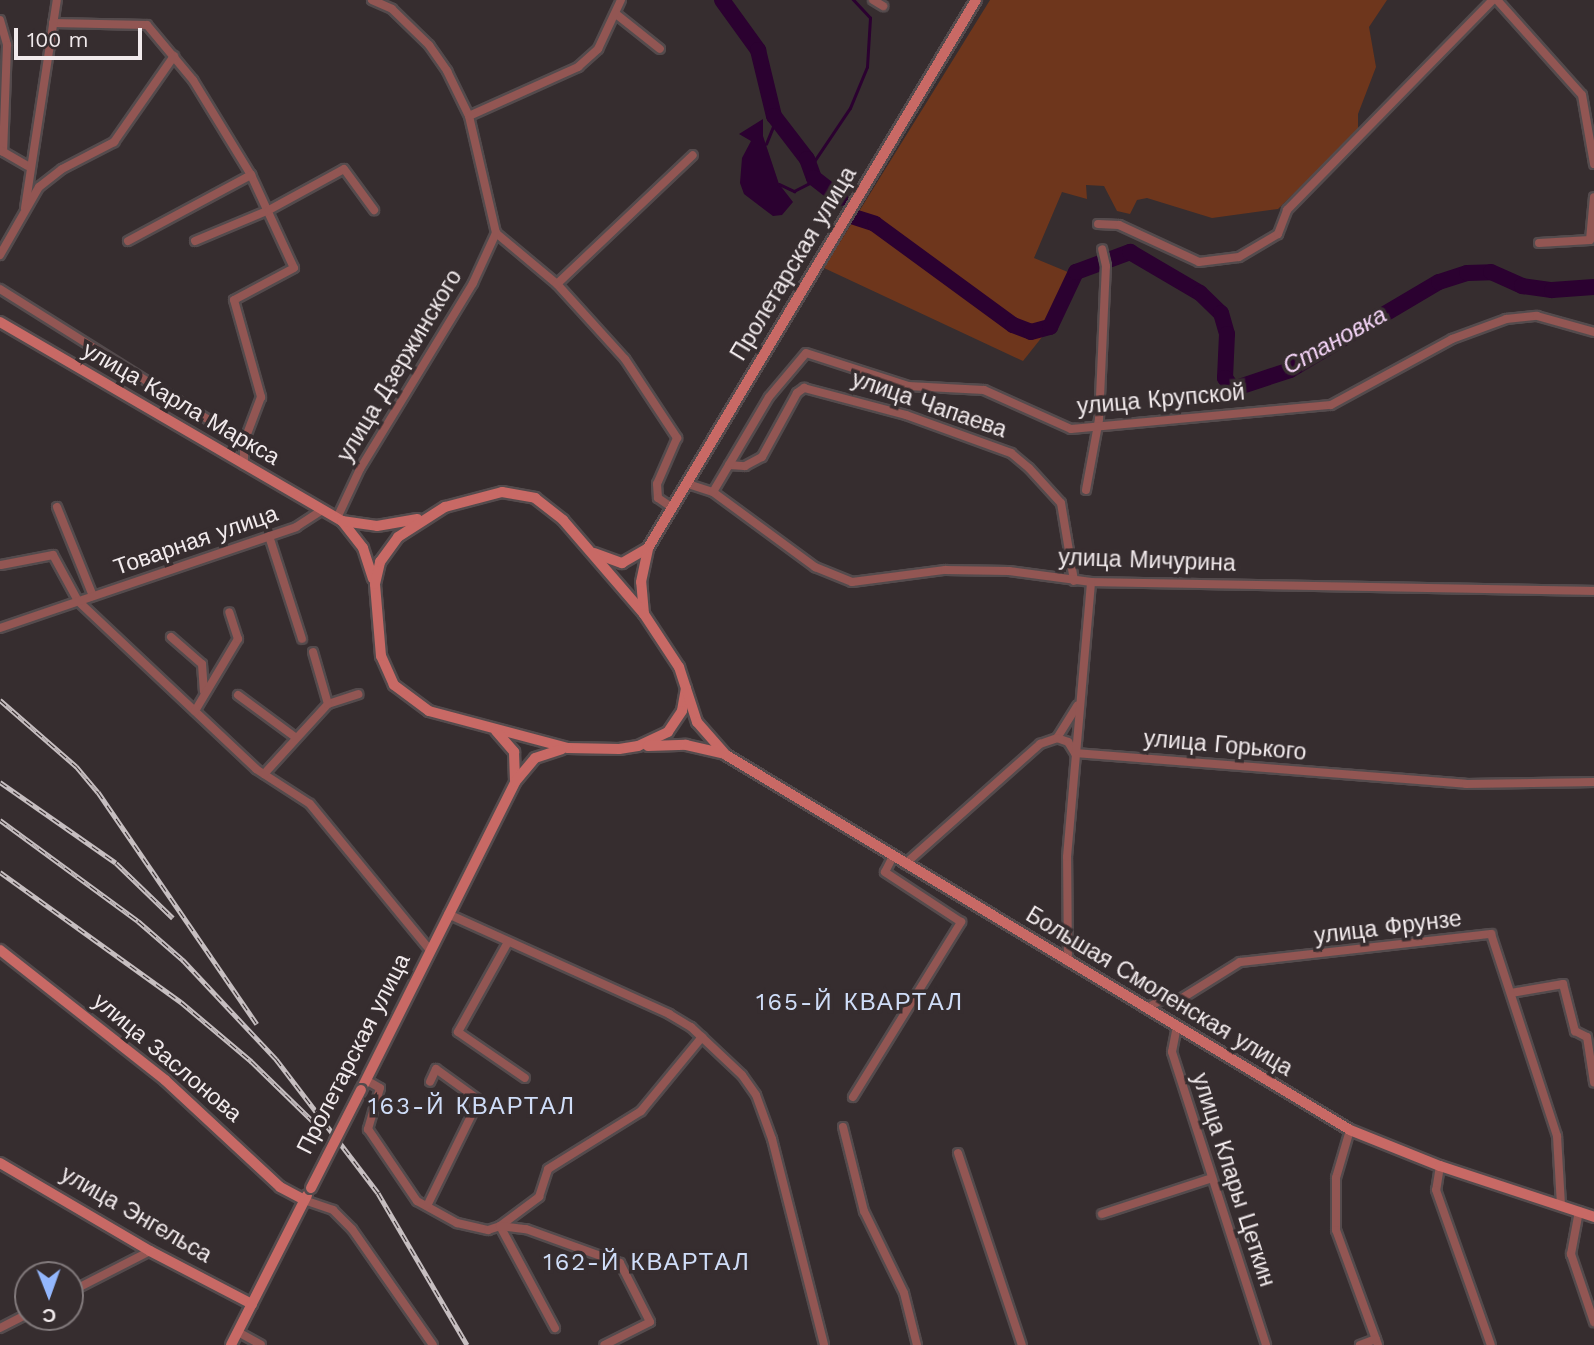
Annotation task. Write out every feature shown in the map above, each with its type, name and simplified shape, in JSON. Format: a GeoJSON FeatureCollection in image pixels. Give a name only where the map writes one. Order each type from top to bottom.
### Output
{"type":"FeatureCollection","features":[{"type":"Feature","properties":{"kind":"main road","name":"Пролетарская улица"},"geometry":{"type":"LineString","coordinates":[[644,614],[641,582],[648,548],[976,0]]}},
{"type":"Feature","properties":{"kind":"main road","name":"улица Карла Маркса"},"geometry":{"type":"LineString","coordinates":[[0,322],[339,520],[363,548],[375,584]]}},
{"type":"Feature","properties":{"kind":"main road","name":"Большая Смоленская улица"},"geometry":{"type":"LineString","coordinates":[[427,516],[487,493],[519,493],[551,509],[644,614],[676,660],[698,722],[726,755]]}},
{"type":"Feature","properties":{"kind":"main road","name":"улица Карла Маркса"},"geometry":{"type":"LineString","coordinates":[[339,520],[377,526],[427,516]]}},
{"type":"Feature","properties":{"kind":"main road"},"geometry":{"type":"LineString","coordinates":[[427,516],[390,545],[380,562],[375,584],[381,656],[394,685],[429,711],[568,748]]}},
{"type":"Feature","properties":{"kind":"main road"},"geometry":{"type":"LineString","coordinates":[[587,549],[622,563],[648,548]]}},
{"type":"Feature","properties":{"kind":"main road"},"geometry":{"type":"LineString","coordinates":[[638,747],[668,732],[678,721],[686,688]]}},
{"type":"Feature","properties":{"kind":"main road"},"geometry":{"type":"LineString","coordinates":[[491,728],[506,738],[514,752],[515,782]]}},
{"type":"Feature","properties":{"kind":"main road","name":"Большая Смоленская улица"},"geometry":{"type":"LineString","coordinates":[[568,748],[686,745],[726,755],[1350,1130],[1440,1166],[1594,1217]]}},
{"type":"Feature","properties":{"kind":"main road","name":"Пролетарская улица"},"geometry":{"type":"LineString","coordinates":[[231,1345],[515,782],[535,758],[568,748]]}},
{"type":"Feature","properties":{"kind":"main road","name":"улица Заслонова"},"geometry":{"type":"LineString","coordinates":[[0,950],[176,1089],[280,1187],[304,1200]]}},
{"type":"Feature","properties":{"kind":"main road","name":"улица Энгельса"},"geometry":{"type":"LineString","coordinates":[[0,1163],[150,1251],[252,1304]]}},
{"type":"Feature","properties":{"kind":"street"},"geometry":{"type":"LineString","coordinates":[[24,213],[28,166],[57,0]]}},
{"type":"Feature","properties":{"kind":"street"},"geometry":{"type":"LineString","coordinates":[[372,0],[392,9],[429,45],[469,116],[496,233],[557,284],[625,359],[677,438],[657,484],[658,498],[673,508]]}},
{"type":"Feature","properties":{"kind":"street"},"geometry":{"type":"LineString","coordinates":[[469,116],[578,67],[598,49],[621,0]]}},
{"type":"Feature","properties":{"kind":"street"},"geometry":{"type":"LineString","coordinates":[[873,0],[883,6]]}},
{"type":"Feature","properties":{"kind":"street"},"geometry":{"type":"LineString","coordinates":[[1098,224],[1119,225],[1199,262],[1238,257],[1278,234],[1287,210],[1495,0],[1582,94],[1594,164]]}},
{"type":"Feature","properties":{"kind":"street"},"geometry":{"type":"LineString","coordinates":[[616,14],[660,49]]}},
{"type":"Feature","properties":{"kind":"street"},"geometry":{"type":"LineString","coordinates":[[0,20],[7,45],[2,151],[28,166]]}},
{"type":"Feature","properties":{"kind":"street"},"geometry":{"type":"LineString","coordinates":[[53,23],[147,25],[174,56],[251,175],[269,210],[294,268],[234,300],[261,397],[244,442],[244,465]]}},
{"type":"Feature","properties":{"kind":"street"},"geometry":{"type":"LineString","coordinates":[[0,255],[39,187],[62,169],[114,142],[174,56]]}},
{"type":"Feature","properties":{"kind":"street"},"geometry":{"type":"LineString","coordinates":[[557,284],[693,155]]}},
{"type":"Feature","properties":{"kind":"street"},"geometry":{"type":"LineString","coordinates":[[195,241],[269,210],[344,169],[374,210]]}},
{"type":"Feature","properties":{"kind":"street"},"geometry":{"type":"LineString","coordinates":[[128,241],[251,175]]}},
{"type":"Feature","properties":{"kind":"street"},"geometry":{"type":"LineString","coordinates":[[1538,243],[1590,240],[1594,197]]}},
{"type":"Feature","properties":{"kind":"street","name":"улица Дзержинского"},"geometry":{"type":"LineString","coordinates":[[339,520],[360,469],[473,283],[496,233]]}},
{"type":"Feature","properties":{"kind":"street"},"geometry":{"type":"LineString","coordinates":[[1086,490],[1098,424],[1106,266],[1102,249]]}},
{"type":"Feature","properties":{"kind":"street","name":"улица Карла Маркса"},"geometry":{"type":"LineString","coordinates":[[0,289],[244,442]]}},
{"type":"Feature","properties":{"kind":"street","name":"улица Крупской"},"geometry":{"type":"LineString","coordinates":[[713,492],[769,397],[806,353],[908,386],[984,390],[1071,429],[1098,424],[1331,405],[1452,339],[1506,319],[1537,316],[1594,332]]}},
{"type":"Feature","properties":{"kind":"street","name":"улица Чапаева"},"geometry":{"type":"LineString","coordinates":[[729,465],[745,466],[762,457],[797,393],[804,388],[906,415],[1010,453],[1029,468],[1061,503],[1074,581]]}},
{"type":"Feature","properties":{"kind":"street","name":"улица Мичурина"},"geometry":{"type":"LineString","coordinates":[[688,484],[713,492],[778,542],[844,581],[886,580],[945,570],[1009,570],[1091,582],[1594,590]]}},
{"type":"Feature","properties":{"kind":"street"},"geometry":{"type":"LineString","coordinates":[[58,507],[93,596]]}},
{"type":"Feature","properties":{"kind":"street","name":"Товарная улица"},"geometry":{"type":"LineString","coordinates":[[0,628],[269,536],[309,520],[322,510]]}},
{"type":"Feature","properties":{"kind":"street"},"geometry":{"type":"LineString","coordinates":[[269,536],[302,639]]}},
{"type":"Feature","properties":{"kind":"street"},"geometry":{"type":"LineString","coordinates":[[1,565],[53,555],[78,601],[264,774],[310,804],[430,950]]}},
{"type":"Feature","properties":{"kind":"street"},"geometry":{"type":"LineString","coordinates":[[1068,962],[1067,857],[1091,582]]}},
{"type":"Feature","properties":{"kind":"street"},"geometry":{"type":"LineString","coordinates":[[195,711],[204,691],[238,639],[229,612]]}},
{"type":"Feature","properties":{"kind":"street"},"geometry":{"type":"LineString","coordinates":[[171,636],[202,664],[204,691]]}},
{"type":"Feature","properties":{"kind":"street"},"geometry":{"type":"LineString","coordinates":[[313,652],[328,704]]}},
{"type":"Feature","properties":{"kind":"street"},"geometry":{"type":"LineString","coordinates":[[264,774],[328,704],[358,694]]}},
{"type":"Feature","properties":{"kind":"street"},"geometry":{"type":"LineString","coordinates":[[238,695],[295,737]]}},
{"type":"Feature","properties":{"kind":"street"},"geometry":{"type":"LineString","coordinates":[[905,864],[1040,744],[1057,738],[1079,703]]}},
{"type":"Feature","properties":{"kind":"street"},"geometry":{"type":"LineString","coordinates":[[1057,738],[1068,742],[1075,753]]}},
{"type":"Feature","properties":{"kind":"street","name":"улица Горького"},"geometry":{"type":"LineString","coordinates":[[1075,753],[1466,784],[1594,782]]}},
{"type":"Feature","properties":{"kind":"street"},"geometry":{"type":"LineString","coordinates":[[853,1097],[961,922],[885,872],[893,856]]}},
{"type":"Feature","properties":{"kind":"street"},"geometry":{"type":"LineString","coordinates":[[448,914],[669,1014],[702,1037],[756,1095],[772,1139],[824,1345]]}},
{"type":"Feature","properties":{"kind":"street","name":"улица Фрунзе"},"geometry":{"type":"LineString","coordinates":[[1147,1008],[1165,998],[1180,1000],[1240,962],[1491,934],[1557,1136],[1560,1205]]}},
{"type":"Feature","properties":{"kind":"street"},"geometry":{"type":"LineString","coordinates":[[508,943],[458,1032],[525,1079]]}},
{"type":"Feature","properties":{"kind":"street"},"geometry":{"type":"LineString","coordinates":[[1511,993],[1563,984],[1575,1031],[1591,1037],[1594,1082]]}},
{"type":"Feature","properties":{"kind":"street","name":"улица Клары Цеткин"},"geometry":{"type":"LineString","coordinates":[[1177,1026],[1172,1052],[1209,1179],[1266,1345]]}},
{"type":"Feature","properties":{"kind":"street"},"geometry":{"type":"LineString","coordinates":[[363,1085],[380,1088],[368,1129],[417,1201],[457,1223],[488,1230],[500,1226],[539,1197],[548,1168],[641,1111],[702,1037]]}},
{"type":"Feature","properties":{"kind":"street"},"geometry":{"type":"LineString","coordinates":[[427,1206],[479,1100],[436,1069],[430,1082]]}},
{"type":"Feature","properties":{"kind":"street"},"geometry":{"type":"LineString","coordinates":[[843,1127],[864,1211],[904,1293],[917,1345]]}},
{"type":"Feature","properties":{"kind":"street"},"geometry":{"type":"LineString","coordinates":[[1350,1130],[1336,1178],[1336,1230],[1377,1342],[1360,1345]]}},
{"type":"Feature","properties":{"kind":"street"},"geometry":{"type":"LineString","coordinates":[[958,1153],[1022,1345]]}},
{"type":"Feature","properties":{"kind":"street"},"geometry":{"type":"LineString","coordinates":[[1440,1166],[1436,1190],[1491,1345]]}},
{"type":"Feature","properties":{"kind":"street"},"geometry":{"type":"LineString","coordinates":[[1102,1214],[1209,1179]]}},
{"type":"Feature","properties":{"kind":"street"},"geometry":{"type":"LineString","coordinates":[[304,1200],[333,1210],[352,1229],[433,1345]]}},
{"type":"Feature","properties":{"kind":"street"},"geometry":{"type":"LineString","coordinates":[[1579,1211],[1571,1254],[1594,1322]]}},
{"type":"Feature","properties":{"kind":"street"},"geometry":{"type":"LineString","coordinates":[[500,1226],[555,1328]]}},
{"type":"Feature","properties":{"kind":"street"},"geometry":{"type":"LineString","coordinates":[[500,1226],[526,1229],[620,1262],[650,1322],[604,1345]]}},
{"type":"Feature","properties":{"kind":"street"},"geometry":{"type":"LineString","coordinates":[[84,1285],[150,1251]]}},
{"type":"Feature","properties":{"kind":"street"},"geometry":{"type":"LineString","coordinates":[[238,1332],[261,1345]]}},
{"type":"Feature","properties":{"kind":"shaded area"},"geometry":{"type":"Polygon","coordinates":[[[990,0],[1387,0],[1369,27],[1376,67],[1358,114],[1358,131],[1278,209],[1212,218],[1147,198],[1137,200],[1130,214],[1117,211],[1104,186],[1086,185],[1087,199],[1062,192],[1034,258],[1075,275],[1050,327],[1023,361],[824,268],[990,0]]]}},
{"type":"Feature","properties":{"kind":"shaded area"},"geometry":{"type":"Polygon","coordinates":[[[763,119],[763,136],[779,184],[793,202],[782,215],[773,216],[744,194],[740,183],[742,158],[751,141],[739,134],[763,119]]]}},
{"type":"Feature","properties":{"kind":"waterway","name":"Становка"},"geometry":{"type":"LineString","coordinates":[[722,0],[758,50],[774,116],[807,159],[814,178],[840,198]]}},
{"type":"Feature","properties":{"kind":"waterway"},"geometry":{"type":"LineString","coordinates":[[809,169],[850,108],[867,67],[870,18],[853,0]]}},
{"type":"Feature","properties":{"kind":"waterway"},"geometry":{"type":"LineString","coordinates":[[766,144],[776,119]]}},
{"type":"Feature","properties":{"kind":"waterway"},"geometry":{"type":"LineString","coordinates":[[779,184],[794,191],[816,180]]}},
{"type":"Feature","properties":{"kind":"waterway","name":"Становка"},"geometry":{"type":"LineString","coordinates":[[851,216],[875,224],[1013,325],[1031,332],[1050,327],[1076,272],[1130,252],[1200,293],[1221,313],[1227,334],[1225,378],[1233,389],[1290,370],[1439,282],[1467,273],[1491,272],[1522,286],[1552,290],[1594,287]]}},
{"type":"Feature","properties":{"kind":"railway"},"geometry":{"type":"LineString","coordinates":[[0,700],[76,766],[98,792],[257,1024]]}},
{"type":"Feature","properties":{"kind":"railway"},"geometry":{"type":"LineString","coordinates":[[0,782],[116,863],[173,918]]}},
{"type":"Feature","properties":{"kind":"railway"},"geometry":{"type":"LineString","coordinates":[[0,820],[138,921],[183,960],[276,1059],[378,1193],[467,1345]]}},
{"type":"Feature","properties":{"kind":"railway"},"geometry":{"type":"LineString","coordinates":[[0,872],[181,1002],[251,1061],[320,1128]]}},
{"type":"Feature","properties":{"kind":"district","name":"165-Й КВАРТАЛ"},"geometry":{"type":"Point","coordinates":[860,1003]}},
{"type":"Feature","properties":{"kind":"district","name":"163-Й КВАРТАЛ"},"geometry":{"type":"Point","coordinates":[472,1107]}},
{"type":"Feature","properties":{"kind":"district","name":"162-Й КВАРТАЛ"},"geometry":{"type":"Point","coordinates":[647,1263]}}]}
